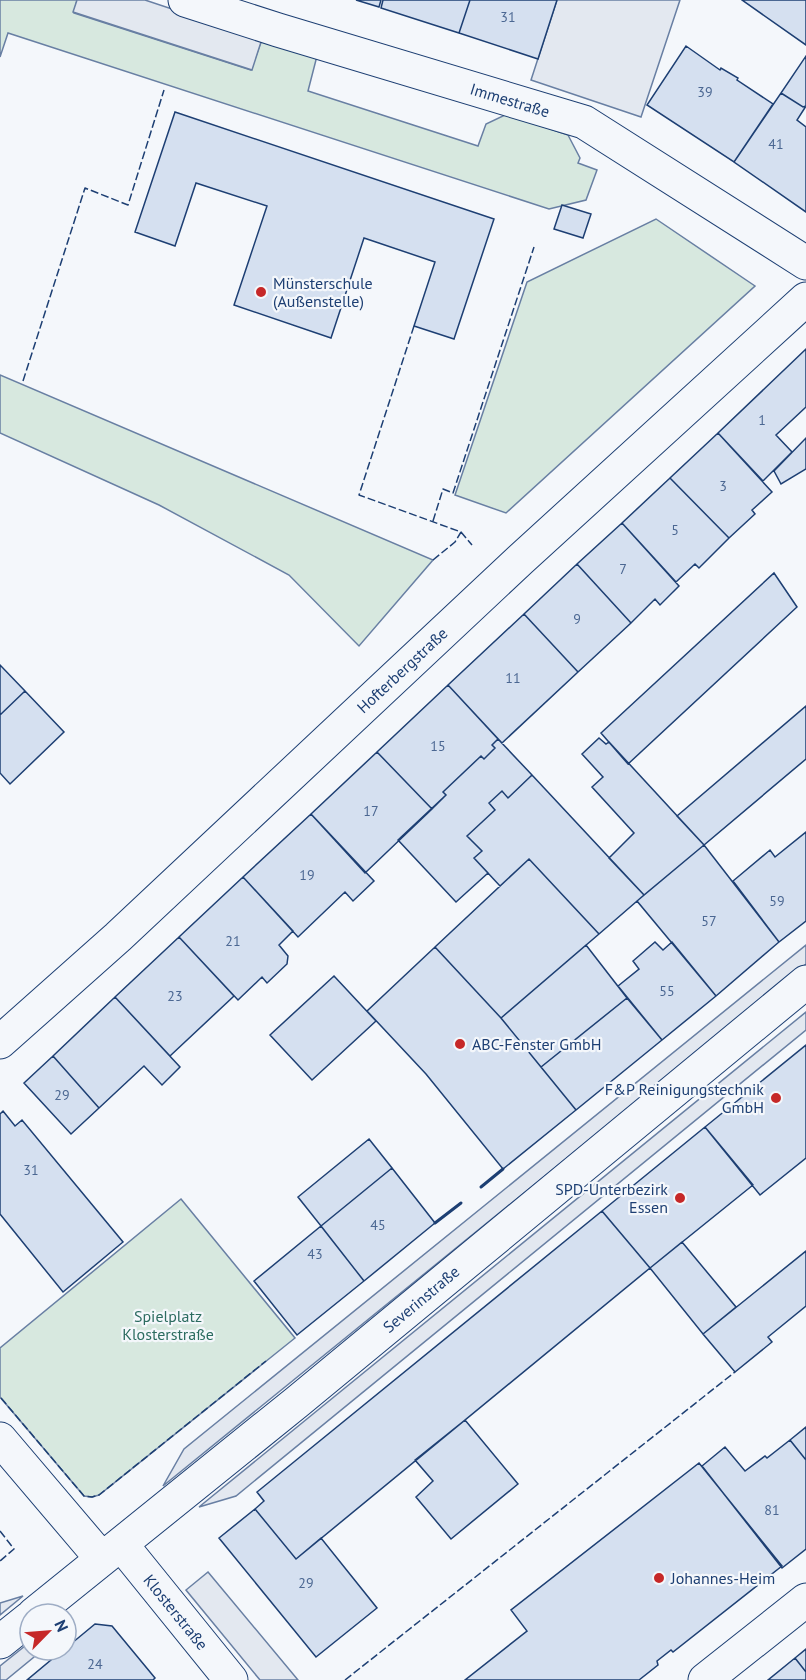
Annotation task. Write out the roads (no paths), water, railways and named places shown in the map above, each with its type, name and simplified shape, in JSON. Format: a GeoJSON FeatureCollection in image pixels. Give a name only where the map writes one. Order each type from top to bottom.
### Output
{"type":"FeatureCollection","features":[{"type":"Feature","properties":{"kind":"street","name":"Immestraße"},"geometry":{"type":"LineString","coordinates":[[185,0],[584,122],[806,263]]}},
{"type":"Feature","properties":{"kind":"street","name":"Hofterbergstraße"},"geometry":{"type":"LineString","coordinates":[[0,1042],[118,937],[520,560],[806,299]]}},
{"type":"Feature","properties":{"kind":"street","name":"Severinstraße"},"geometry":{"type":"LineString","coordinates":[[49,1602],[297,1402],[806,982]]}},
{"type":"Feature","properties":{"kind":"street","name":"Klosterstraße"},"geometry":{"type":"LineString","coordinates":[[0,1439],[111,1552],[231,1680]]}},
{"type":"Feature","properties":{"kind":"street"},"geometry":{"type":"LineString","coordinates":[[705,1680],[806,1600]]}},
{"type":"Feature","properties":{"kind":"street"},"geometry":{"type":"LineString","coordinates":[[0,1642],[18,1627]]}},
{"type":"Feature","properties":{"kind":"place","name":"Münsterschule (Außenstelle)"},"geometry":{"type":"Point","coordinates":[261,292]}},
{"type":"Feature","properties":{"kind":"place","name":"ABC-Fenster GmbH"},"geometry":{"type":"Point","coordinates":[460,1044]}},
{"type":"Feature","properties":{"kind":"place","name":"F&P Reinigungstechnik GmbH"},"geometry":{"type":"Point","coordinates":[776,1098]}},
{"type":"Feature","properties":{"kind":"place","name":"SPD-Unterbezirk Essen"},"geometry":{"type":"Point","coordinates":[680,1198]}},
{"type":"Feature","properties":{"kind":"place","name":"Johannes-Heim"},"geometry":{"type":"Point","coordinates":[659,1578]}},
{"type":"Feature","properties":{"kind":"park label","name":"Spielplatz Klosterstraße"},"geometry":{"type":"Point","coordinates":[168,1325]}}]}
